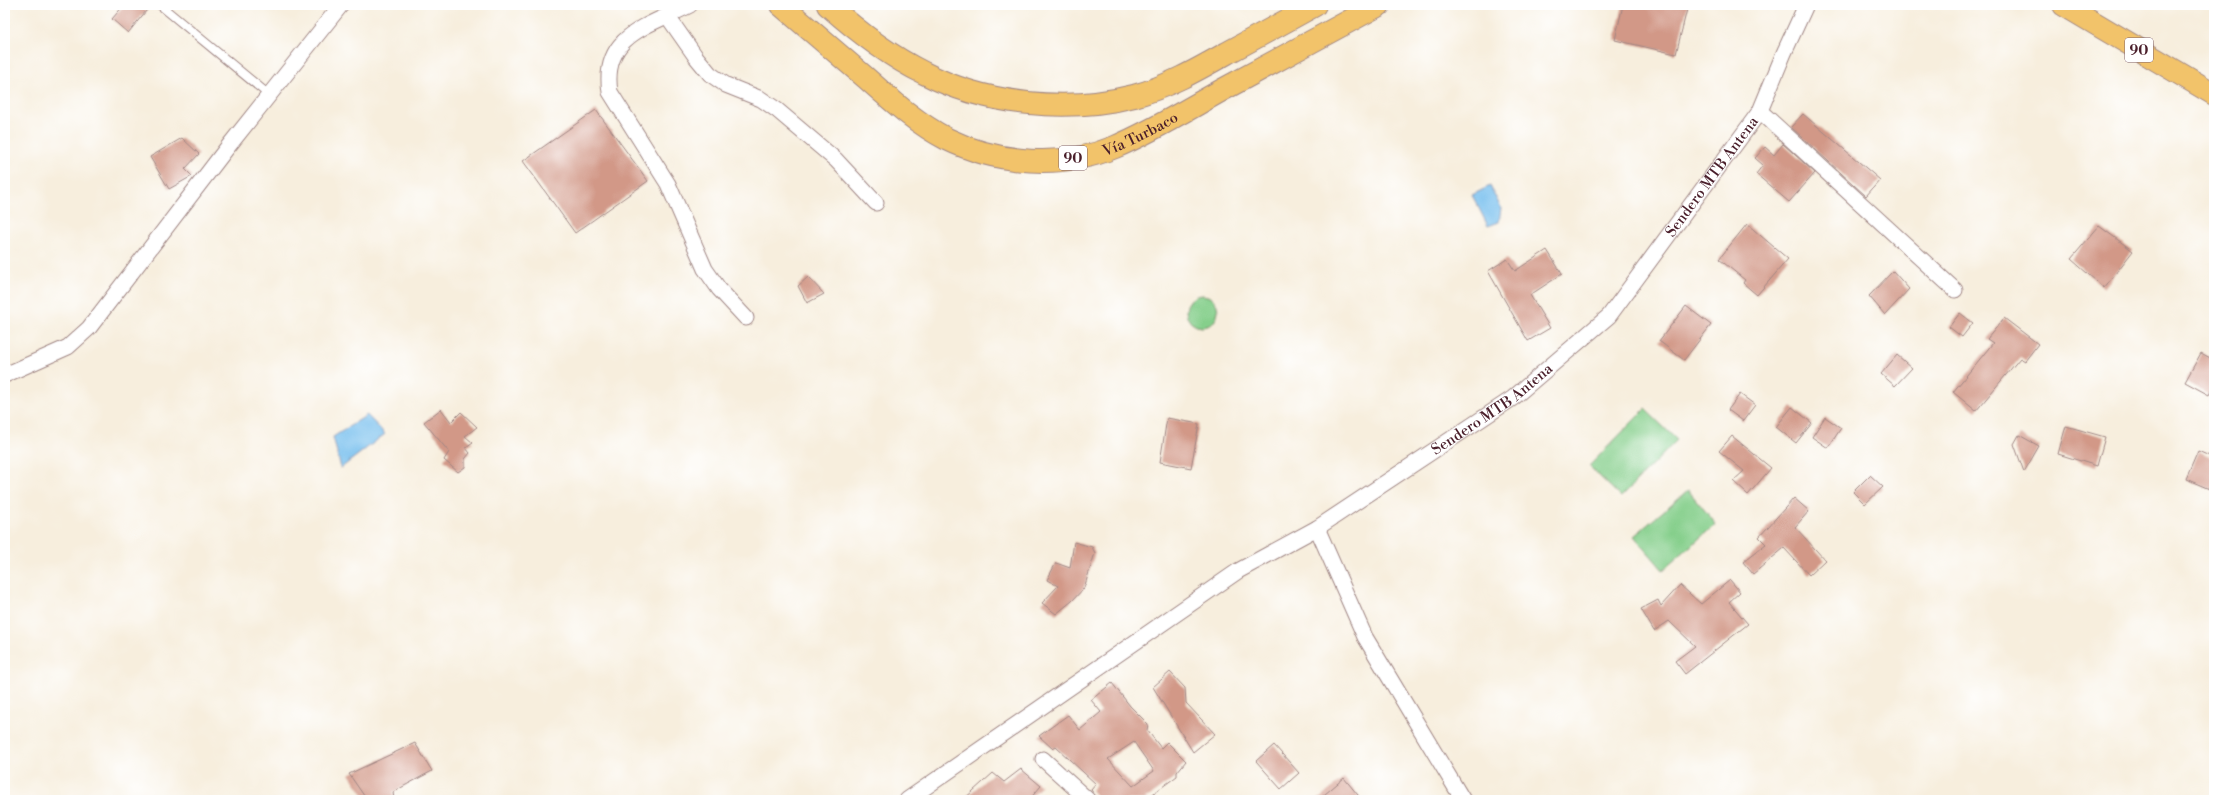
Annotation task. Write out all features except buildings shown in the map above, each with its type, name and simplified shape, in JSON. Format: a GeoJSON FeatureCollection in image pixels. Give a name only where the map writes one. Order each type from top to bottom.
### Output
{"type":"FeatureCollection","features":[{"type":"Feature","properties":{"kind":"highway","name":"Vía Turbaco"},"geometry":{"type":"LineString","coordinates":[[781,5],[894,102],[922,123],[948,139],[987,154],[1030,161],[1055,161],[1083,157],[1113,148],[1157,126],[1379,5]]}},
{"type":"Feature","properties":{"kind":"highway"},"geometry":{"type":"LineString","coordinates":[[828,5],[865,36],[924,74],[965,89],[1003,99],[1047,104],[1091,103],[1134,96],[1183,78],[1315,5]]}},
{"type":"Feature","properties":{"kind":"highway","name":"90"},"geometry":{"type":"LineString","coordinates":[[2064,5],[2214,94]]}},
{"type":"Feature","properties":{"kind":"street"},"geometry":{"type":"LineString","coordinates":[[5,375],[68,347],[89,328],[269,96],[342,5]]}},
{"type":"Feature","properties":{"kind":"street"},"geometry":{"type":"LineString","coordinates":[[690,5],[642,28],[621,43],[610,58],[607,76],[610,92],[668,184],[705,269],[719,289],[746,318]]}},
{"type":"Feature","properties":{"kind":"street","name":"Sendero MTB Antena"},"geometry":{"type":"LineString","coordinates":[[907,800],[1238,571],[1317,528],[1513,398],[1609,316],[1760,111],[1784,52],[1806,5]]}},
{"type":"Feature","properties":{"kind":"street"},"geometry":{"type":"LineString","coordinates":[[668,16],[696,57],[710,74],[726,85],[761,99],[777,110],[836,160],[876,203]]}},
{"type":"Feature","properties":{"kind":"street"},"geometry":{"type":"LineString","coordinates":[[1760,111],[1955,290]]}},
{"type":"Feature","properties":{"kind":"street"},"geometry":{"type":"LineString","coordinates":[[1317,528],[1365,637],[1464,800]]}},
{"type":"Feature","properties":{"kind":"street"},"geometry":{"type":"LineString","coordinates":[[1043,760],[1088,800]]}},
{"type":"Feature","properties":{"kind":"lane"},"geometry":{"type":"LineString","coordinates":[[160,5],[269,96]]}},
{"type":"Feature","properties":{"kind":"green space"},"geometry":{"type":"Polygon","coordinates":[[[1205,295],[1211,297],[1216,302],[1218,311],[1216,320],[1211,325],[1199,327],[1193,325],[1188,320],[1186,308],[1188,302],[1193,297],[1205,295]]]}},
{"type":"Feature","properties":{"kind":"green space"},"geometry":{"type":"Polygon","coordinates":[[[1645,409],[1677,440],[1621,497],[1589,466],[1645,409]]]}},
{"type":"Feature","properties":{"kind":"green space"},"geometry":{"type":"Polygon","coordinates":[[[1688,490],[1716,524],[1663,570],[1634,536],[1688,490]]]}},
{"type":"Feature","properties":{"kind":"water"},"geometry":{"type":"Polygon","coordinates":[[[1490,186],[1501,208],[1499,222],[1488,226],[1472,195],[1490,186]]]}},
{"type":"Feature","properties":{"kind":"water"},"geometry":{"type":"Polygon","coordinates":[[[367,415],[385,434],[341,468],[333,437],[367,415]]]}}]}
